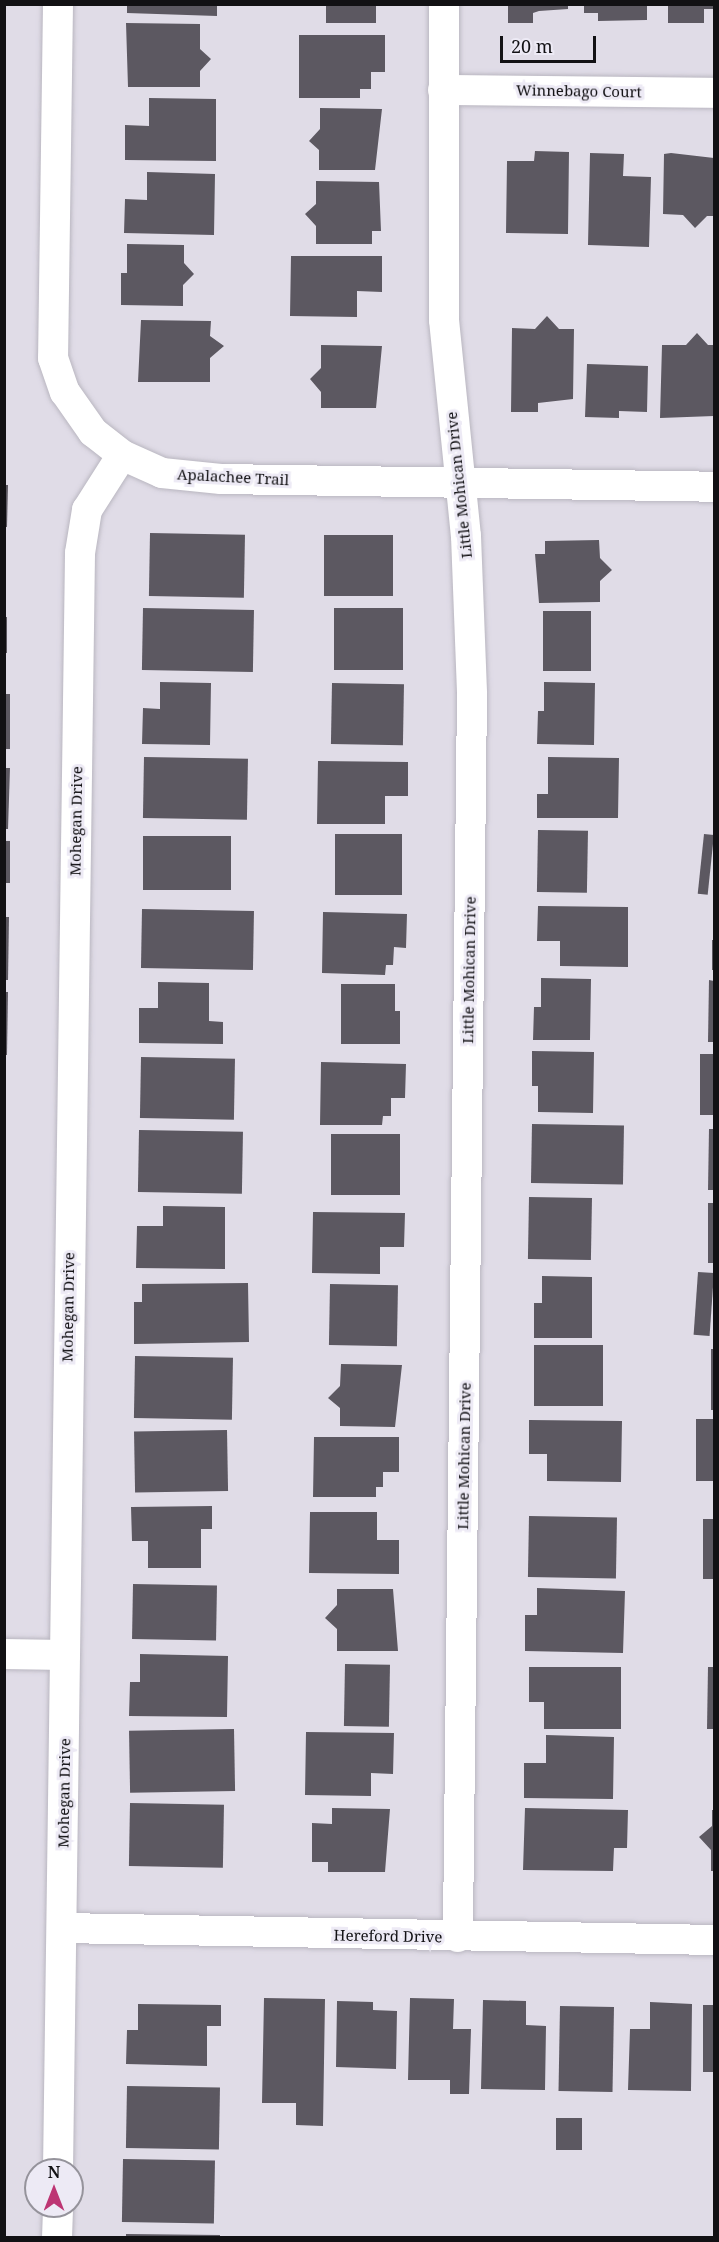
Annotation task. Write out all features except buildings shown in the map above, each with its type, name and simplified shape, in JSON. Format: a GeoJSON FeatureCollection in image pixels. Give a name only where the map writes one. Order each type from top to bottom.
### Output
{"type":"FeatureCollection","features":[{"type":"Feature","properties":{"kind":"street","name":"Apalachee Trail"},"geometry":{"type":"LineString","coordinates":[[58,4],[53,358],[65,392],[93,432],[122,456],[162,473],[221,479],[714,487]]}},
{"type":"Feature","properties":{"kind":"street","name":"Little Mohican Drive"},"geometry":{"type":"LineString","coordinates":[[444,4],[444,320],[466,537],[472,694],[458,1937]]}},
{"type":"Feature","properties":{"kind":"street","name":"Winnebago Court"},"geometry":{"type":"LineString","coordinates":[[443,90],[714,93]]}},
{"type":"Feature","properties":{"kind":"street","name":"Mohegan Drive"},"geometry":{"type":"LineString","coordinates":[[58,2158],[80,553],[87,510],[122,456]]}},
{"type":"Feature","properties":{"kind":"street"},"geometry":{"type":"LineString","coordinates":[[4,1654],[65,1655]]}},
{"type":"Feature","properties":{"kind":"street","name":"Hereford Drive"},"geometry":{"type":"LineString","coordinates":[[62,1928],[714,1940]]}},
{"type":"Feature","properties":{"kind":"street"},"geometry":{"type":"LineString","coordinates":[[57,2238],[58,2218]]}}]}
